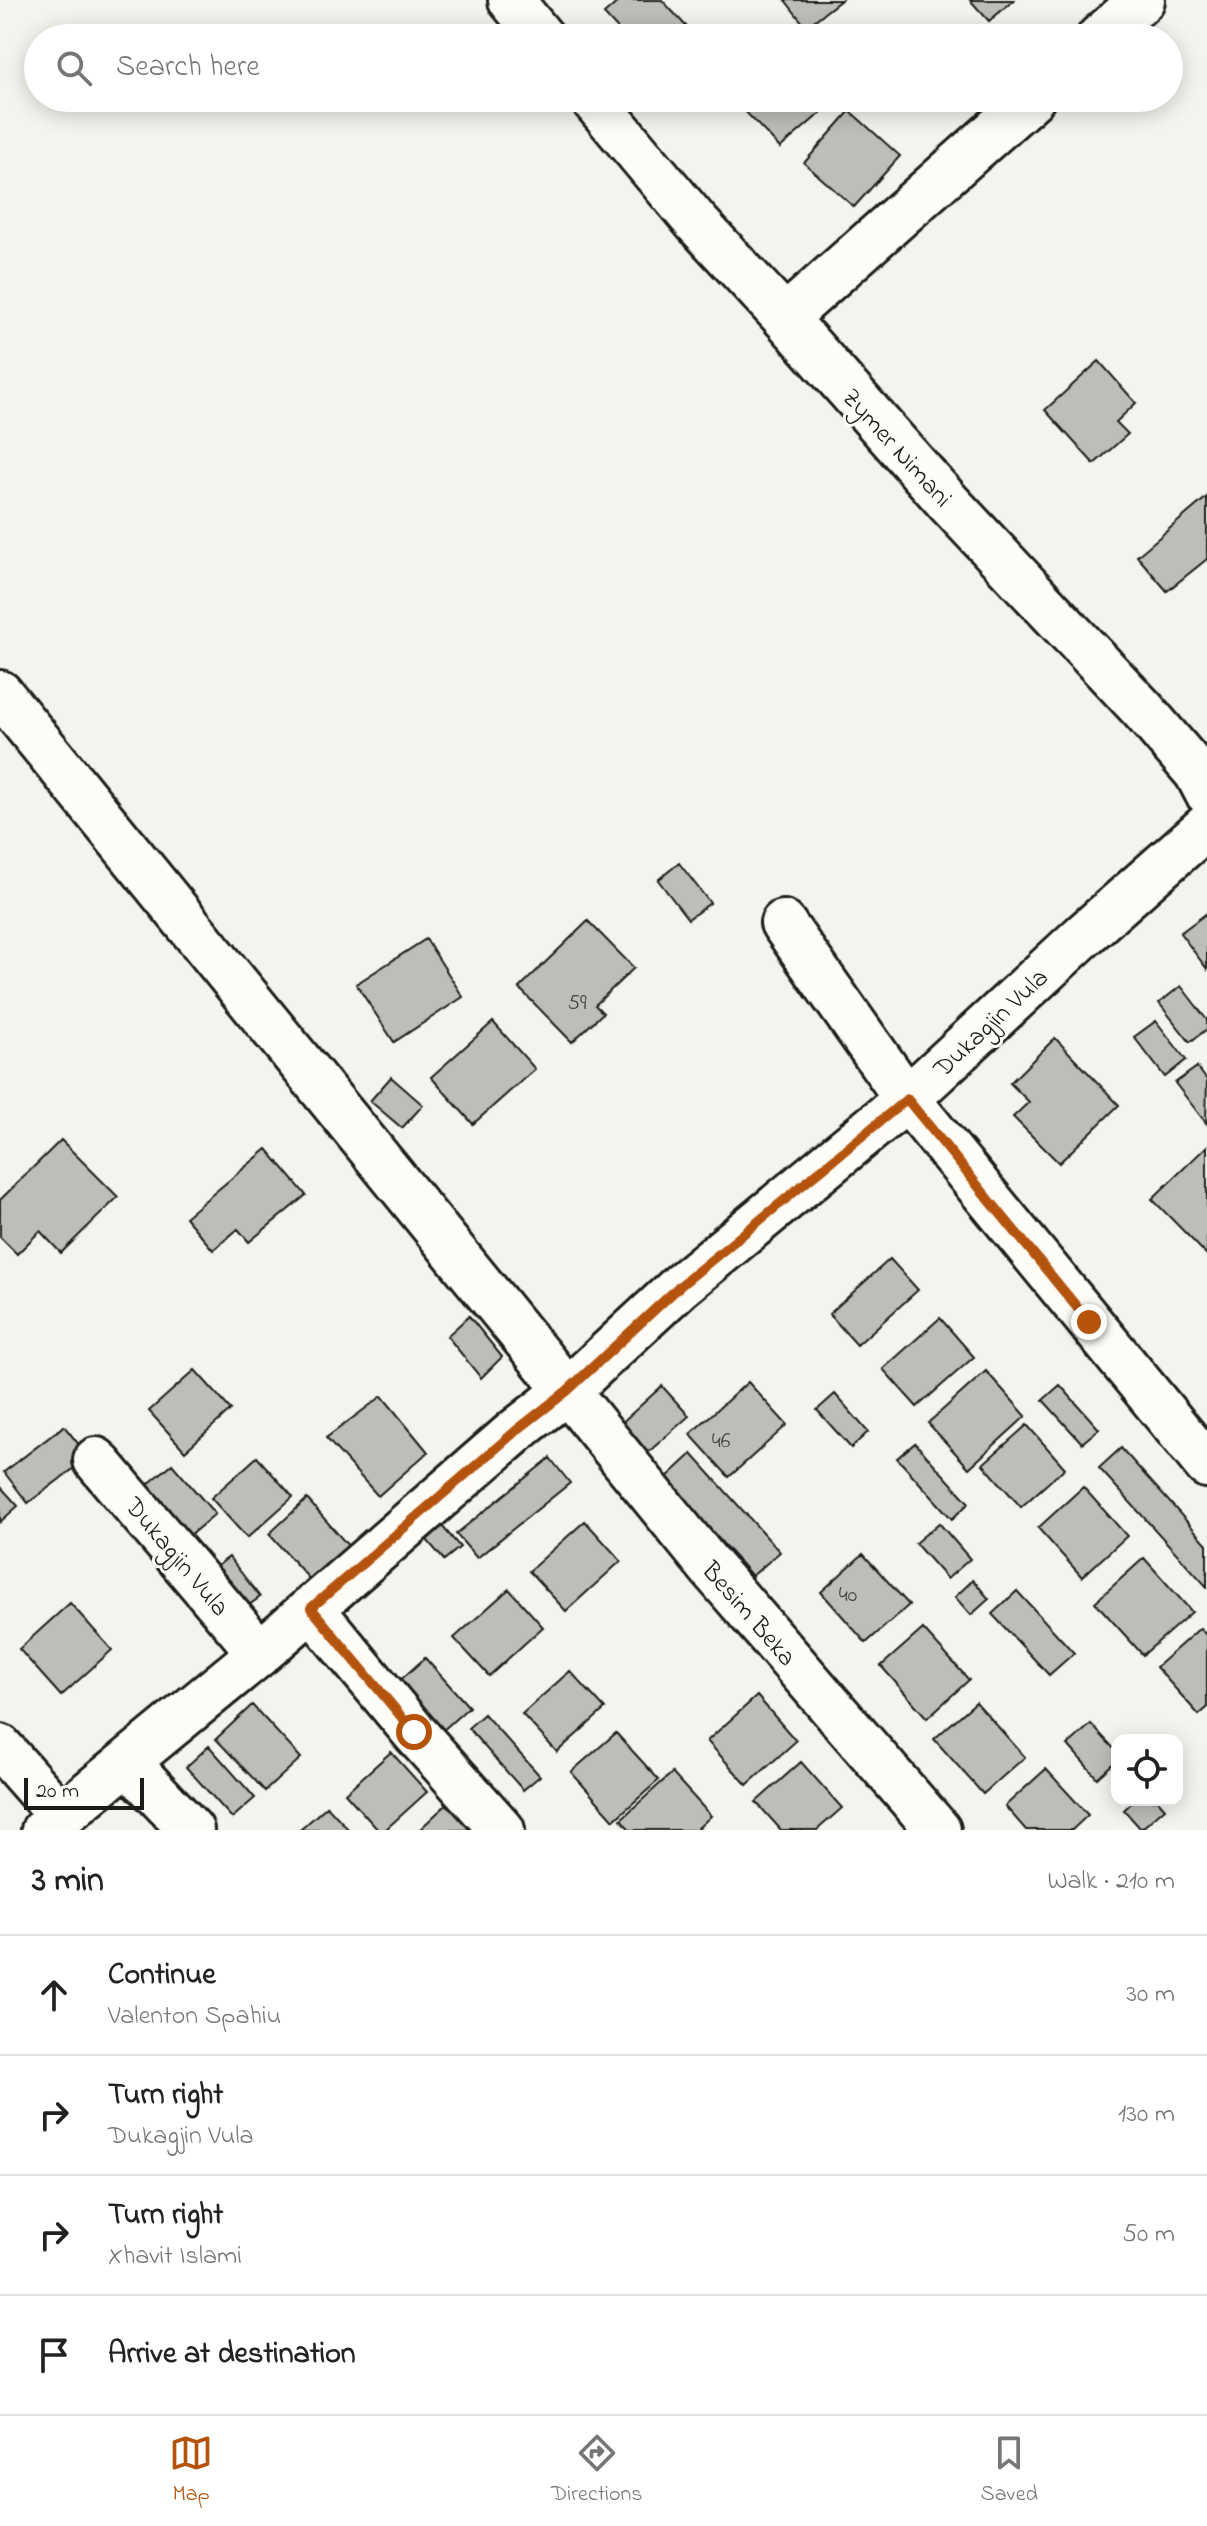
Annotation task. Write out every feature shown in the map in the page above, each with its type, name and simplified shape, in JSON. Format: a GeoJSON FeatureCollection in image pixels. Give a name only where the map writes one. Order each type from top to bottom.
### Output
{"type":"FeatureCollection","features":[{"type":"Feature","properties":{"kind":"street"},"geometry":{"type":"LineString","coordinates":[[1115,24],[1142,0]]}},
{"type":"Feature","properties":{"kind":"street","name":"Zymer Nimani"},"geometry":{"type":"LineString","coordinates":[[604,112],[696,222],[948,502],[1143,710],[1197,773],[1207,792]]}},
{"type":"Feature","properties":{"kind":"street"},"geometry":{"type":"LineString","coordinates":[[785,318],[1016,112]]}},
{"type":"Feature","properties":{"kind":"street","name":"Besim Beka"},"geometry":{"type":"LineString","coordinates":[[0,693],[712,1569],[938,1830]]}},
{"type":"Feature","properties":{"kind":"street","name":"Dukagjin Vula"},"geometry":{"type":"LineString","coordinates":[[0,1747],[52,1823],[260,1653],[505,1440],[567,1391],[680,1286],[907,1099],[1207,826]]}},
{"type":"Feature","properties":{"kind":"street"},"geometry":{"type":"LineString","coordinates":[[783,923],[907,1099],[1207,1465]]}},
{"type":"Feature","properties":{"kind":"street","name":"Dukagjin Vula"},"geometry":{"type":"LineString","coordinates":[[96,1460],[260,1653]]}},
{"type":"Feature","properties":{"kind":"street"},"geometry":{"type":"LineString","coordinates":[[311,1608],[414,1732],[502,1830]]}},
{"type":"Feature","properties":{"kind":"street"},"geometry":{"type":"LineString","coordinates":[[128,1763],[191,1830]]}},
{"type":"Feature","properties":{"kind":"building"},"geometry":{"type":"Polygon","coordinates":[[[620,0],[662,0],[684,24],[613,24],[604,14],[620,0]]]}},
{"type":"Feature","properties":{"kind":"building"},"geometry":{"type":"Polygon","coordinates":[[[785,0],[841,0],[810,24],[804,24],[785,0]]]}},
{"type":"Feature","properties":{"kind":"building"},"geometry":{"type":"Polygon","coordinates":[[[970,0],[1014,0],[989,21],[970,0]]]}},
{"type":"Feature","properties":{"kind":"building"},"geometry":{"type":"Polygon","coordinates":[[[746,112],[822,112],[780,148],[746,112]]]}},
{"type":"Feature","properties":{"kind":"building"},"geometry":{"type":"Polygon","coordinates":[[[849,112],[900,156],[854,207],[804,163],[849,112]]]}},
{"type":"Feature","properties":{"kind":"building"},"geometry":{"type":"Polygon","coordinates":[[[1099,361],[1136,403],[1116,422],[1128,434],[1094,464],[1045,410],[1099,361]]]}},
{"type":"Feature","properties":{"kind":"building"},"geometry":{"type":"Polygon","coordinates":[[[1207,497],[1207,559],[1167,591],[1137,556],[1207,497]]]}},
{"type":"Feature","properties":{"kind":"building"},"geometry":{"type":"Polygon","coordinates":[[[679,863],[710,903],[688,919],[658,880],[679,863]]]}},
{"type":"Feature","properties":{"kind":"building"},"geometry":{"type":"Polygon","coordinates":[[[1207,913],[1207,969],[1180,933],[1207,913]]]}},
{"type":"Feature","properties":{"kind":"building"},"geometry":{"type":"Polygon","coordinates":[[[588,921],[634,968],[595,1005],[603,1013],[572,1042],[519,988],[588,921]]]}},
{"type":"Feature","properties":{"kind":"building"},"geometry":{"type":"Polygon","coordinates":[[[426,939],[463,997],[394,1042],[356,984],[426,939]]]}},
{"type":"Feature","properties":{"kind":"building"},"geometry":{"type":"Polygon","coordinates":[[[1181,986],[1207,1020],[1207,1029],[1190,1042],[1159,1003],[1181,986]]]}},
{"type":"Feature","properties":{"kind":"building"},"geometry":{"type":"Polygon","coordinates":[[[1156,1021],[1186,1060],[1165,1077],[1134,1037],[1156,1021]]]}},
{"type":"Feature","properties":{"kind":"building"},"geometry":{"type":"Polygon","coordinates":[[[493,1022],[535,1069],[473,1124],[431,1077],[493,1022]]]}},
{"type":"Feature","properties":{"kind":"building"},"geometry":{"type":"Polygon","coordinates":[[[1055,1038],[1119,1105],[1059,1163],[1013,1117],[1029,1102],[1010,1083],[1055,1038]]]}},
{"type":"Feature","properties":{"kind":"building"},"geometry":{"type":"Polygon","coordinates":[[[1197,1067],[1207,1080],[1206,1123],[1175,1083],[1197,1067]]]}},
{"type":"Feature","properties":{"kind":"building"},"geometry":{"type":"Polygon","coordinates":[[[391,1077],[423,1105],[402,1128],[370,1101],[391,1077]]]}},
{"type":"Feature","properties":{"kind":"building"},"geometry":{"type":"Polygon","coordinates":[[[61,1140],[118,1197],[61,1253],[40,1231],[17,1254],[0,1237],[0,1200],[61,1140]]]}},
{"type":"Feature","properties":{"kind":"building"},"geometry":{"type":"Polygon","coordinates":[[[1207,1146],[1207,1255],[1152,1199],[1207,1146]]]}},
{"type":"Feature","properties":{"kind":"building"},"geometry":{"type":"Polygon","coordinates":[[[267,1149],[306,1195],[249,1242],[238,1229],[213,1250],[185,1217],[267,1149]]]}},
{"type":"Feature","properties":{"kind":"building"},"geometry":{"type":"Polygon","coordinates":[[[890,1259],[918,1290],[857,1345],[829,1314],[890,1259]]]}},
{"type":"Feature","properties":{"kind":"building"},"geometry":{"type":"Polygon","coordinates":[[[469,1316],[502,1357],[481,1378],[447,1336],[469,1316]]]}},
{"type":"Feature","properties":{"kind":"building"},"geometry":{"type":"Polygon","coordinates":[[[940,1318],[974,1357],[917,1407],[883,1369],[940,1318]]]}},
{"type":"Feature","properties":{"kind":"building"},"geometry":{"type":"Polygon","coordinates":[[[195,1370],[231,1410],[185,1451],[149,1411],[195,1370]]]}},
{"type":"Feature","properties":{"kind":"building"},"geometry":{"type":"Polygon","coordinates":[[[986,1371],[1026,1416],[969,1468],[928,1423],[986,1371]]]}},
{"type":"Feature","properties":{"kind":"building"},"geometry":{"type":"Polygon","coordinates":[[[748,1382],[787,1425],[729,1477],[690,1434],[748,1382]]]}},
{"type":"Feature","properties":{"kind":"building"},"geometry":{"type":"Polygon","coordinates":[[[1060,1385],[1099,1429],[1082,1443],[1043,1400],[1060,1385]]]}},
{"type":"Feature","properties":{"kind":"building"},"geometry":{"type":"Polygon","coordinates":[[[662,1386],[689,1416],[644,1456],[618,1426],[662,1386]]]}},
{"type":"Feature","properties":{"kind":"building"},"geometry":{"type":"Polygon","coordinates":[[[835,1394],[868,1432],[851,1448],[817,1410],[835,1394]]]}},
{"type":"Feature","properties":{"kind":"building"},"geometry":{"type":"Polygon","coordinates":[[[382,1396],[428,1452],[378,1496],[326,1438],[382,1396]]]}},
{"type":"Feature","properties":{"kind":"building"},"geometry":{"type":"Polygon","coordinates":[[[1027,1425],[1065,1468],[1021,1507],[983,1464],[1027,1425]]]}},
{"type":"Feature","properties":{"kind":"building"},"geometry":{"type":"Polygon","coordinates":[[[64,1426],[89,1457],[28,1503],[4,1472],[64,1426]]]}},
{"type":"Feature","properties":{"kind":"building"},"geometry":{"type":"Polygon","coordinates":[[[915,1443],[969,1503],[952,1519],[897,1458],[915,1443]]]}},
{"type":"Feature","properties":{"kind":"building"},"geometry":{"type":"Polygon","coordinates":[[[1121,1448],[1207,1544],[1207,1587],[1099,1468],[1121,1448]]]}},
{"type":"Feature","properties":{"kind":"building"},"geometry":{"type":"Polygon","coordinates":[[[692,1454],[780,1552],[752,1576],[665,1479],[692,1454]]]}},
{"type":"Feature","properties":{"kind":"building"},"geometry":{"type":"Polygon","coordinates":[[[257,1457],[293,1497],[247,1538],[211,1498],[257,1457]]]}},
{"type":"Feature","properties":{"kind":"building"},"geometry":{"type":"Polygon","coordinates":[[[550,1458],[570,1483],[477,1558],[456,1534],[550,1458]]]}},
{"type":"Feature","properties":{"kind":"building"},"geometry":{"type":"Polygon","coordinates":[[[172,1464],[215,1514],[189,1536],[146,1486],[172,1464]]]}},
{"type":"Feature","properties":{"kind":"building"},"geometry":{"type":"Polygon","coordinates":[[[0,1486],[18,1506],[0,1522],[0,1486]]]}},
{"type":"Feature","properties":{"kind":"building"},"geometry":{"type":"Polygon","coordinates":[[[1083,1487],[1127,1536],[1082,1577],[1038,1528],[1083,1487]]]}},
{"type":"Feature","properties":{"kind":"building"},"geometry":{"type":"Polygon","coordinates":[[[307,1499],[351,1549],[313,1583],[269,1534],[307,1499]]]}},
{"type":"Feature","properties":{"kind":"building"},"geometry":{"type":"Polygon","coordinates":[[[585,1521],[621,1561],[566,1611],[529,1571],[585,1521]]]}},
{"type":"Feature","properties":{"kind":"building"},"geometry":{"type":"Polygon","coordinates":[[[939,1523],[970,1559],[947,1579],[915,1543],[939,1523]]]}},
{"type":"Feature","properties":{"kind":"building"},"geometry":{"type":"Polygon","coordinates":[[[442,1526],[460,1547],[444,1560],[427,1540],[442,1526]]]}},
{"type":"Feature","properties":{"kind":"building"},"geometry":{"type":"Polygon","coordinates":[[[863,1554],[909,1605],[866,1643],[821,1592],[863,1554]]]}},
{"type":"Feature","properties":{"kind":"building"},"geometry":{"type":"Polygon","coordinates":[[[229,1557],[260,1597],[238,1613],[208,1573],[229,1557]]]}},
{"type":"Feature","properties":{"kind":"building"},"geometry":{"type":"Polygon","coordinates":[[[1144,1558],[1192,1612],[1143,1655],[1095,1602],[1144,1558]]]}},
{"type":"Feature","properties":{"kind":"building"},"geometry":{"type":"Polygon","coordinates":[[[973,1580],[989,1599],[971,1615],[955,1597],[973,1580]]]}},
{"type":"Feature","properties":{"kind":"building"},"geometry":{"type":"Polygon","coordinates":[[[509,1589],[543,1627],[489,1676],[454,1638],[509,1589]]]}},
{"type":"Feature","properties":{"kind":"building"},"geometry":{"type":"Polygon","coordinates":[[[1017,1591],[1074,1653],[1049,1675],[992,1614],[1017,1591]]]}},
{"type":"Feature","properties":{"kind":"building"},"geometry":{"type":"Polygon","coordinates":[[[70,1603],[112,1650],[61,1696],[19,1649],[70,1603]]]}},
{"type":"Feature","properties":{"kind":"building"},"geometry":{"type":"Polygon","coordinates":[[[1200,1628],[1207,1636],[1207,1708],[1199,1715],[1156,1667],[1200,1628]]]}},
{"type":"Feature","properties":{"kind":"building"},"geometry":{"type":"Polygon","coordinates":[[[923,1629],[969,1680],[927,1718],[881,1666],[923,1629]]]}},
{"type":"Feature","properties":{"kind":"building"},"geometry":{"type":"Polygon","coordinates":[[[425,1658],[469,1707],[432,1740],[388,1691],[425,1658]]]}},
{"type":"Feature","properties":{"kind":"building"},"geometry":{"type":"Polygon","coordinates":[[[570,1671],[605,1709],[557,1752],[522,1714],[570,1671]]]}},
{"type":"Feature","properties":{"kind":"building"},"geometry":{"type":"Polygon","coordinates":[[[757,1696],[796,1741],[747,1785],[707,1741],[757,1696]]]}},
{"type":"Feature","properties":{"kind":"building"},"geometry":{"type":"Polygon","coordinates":[[[976,1702],[1025,1757],[983,1794],[934,1739],[976,1702]]]}},
{"type":"Feature","properties":{"kind":"building"},"geometry":{"type":"Polygon","coordinates":[[[252,1705],[301,1758],[265,1791],[216,1739],[252,1705]]]}},
{"type":"Feature","properties":{"kind":"building"},"geometry":{"type":"Polygon","coordinates":[[[484,1714],[540,1776],[523,1790],[468,1728],[484,1714]]]}},
{"type":"Feature","properties":{"kind":"building"},"geometry":{"type":"Polygon","coordinates":[[[1091,1724],[1111,1746],[1111,1765],[1097,1778],[1068,1745],[1091,1724]]]}},
{"type":"Feature","properties":{"kind":"building"},"geometry":{"type":"Polygon","coordinates":[[[616,1733],[659,1780],[614,1820],[571,1772],[616,1733]]]}},
{"type":"Feature","properties":{"kind":"building"},"geometry":{"type":"Polygon","coordinates":[[[209,1746],[255,1798],[232,1818],[186,1767],[209,1746]]]}},
{"type":"Feature","properties":{"kind":"building"},"geometry":{"type":"Polygon","coordinates":[[[391,1752],[427,1792],[385,1830],[378,1830],[345,1793],[391,1752]]]}},
{"type":"Feature","properties":{"kind":"building"},"geometry":{"type":"Polygon","coordinates":[[[801,1762],[842,1808],[817,1830],[781,1830],[756,1802],[801,1762]]]}},
{"type":"Feature","properties":{"kind":"building"},"geometry":{"type":"Polygon","coordinates":[[[1046,1769],[1088,1815],[1072,1830],[1026,1830],[1005,1806],[1046,1769]]]}},
{"type":"Feature","properties":{"kind":"building"},"geometry":{"type":"Polygon","coordinates":[[[672,1773],[711,1816],[696,1830],[630,1830],[621,1819],[672,1773]]]}},
{"type":"Feature","properties":{"kind":"building"},"geometry":{"type":"Polygon","coordinates":[[[448,1803],[474,1830],[419,1830],[448,1803]]]}},
{"type":"Feature","properties":{"kind":"building"},"geometry":{"type":"Polygon","coordinates":[[[327,1806],[349,1830],[300,1830],[327,1806]]]}},
{"type":"Feature","properties":{"kind":"building"},"geometry":{"type":"Polygon","coordinates":[[[1128,1806],[1165,1808],[1141,1829],[1124,1810],[1128,1806]]]}},
{"type":"Feature","properties":{"kind":"route"},"geometry":{"type":"LineString","coordinates":[[414,1732],[311,1608],[517,1430],[567,1391],[680,1286],[907,1099],[1089,1322]]}}]}
